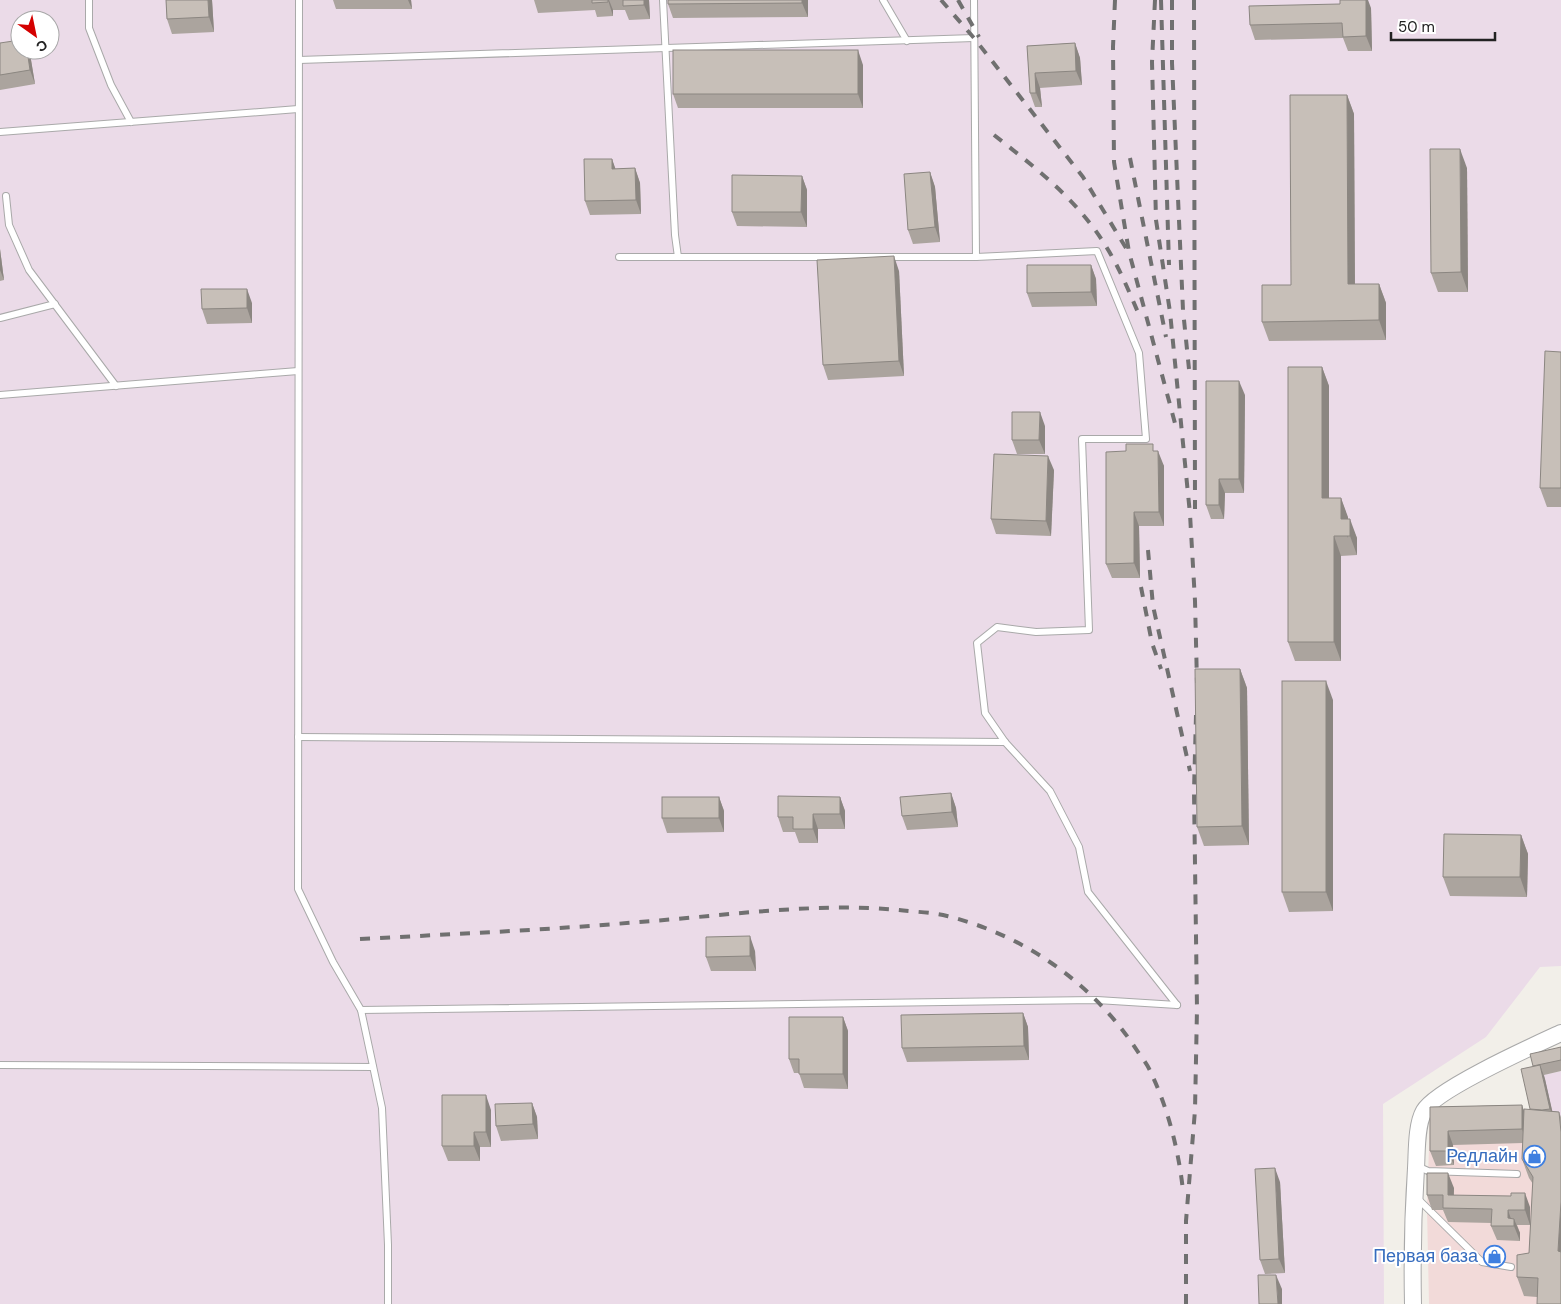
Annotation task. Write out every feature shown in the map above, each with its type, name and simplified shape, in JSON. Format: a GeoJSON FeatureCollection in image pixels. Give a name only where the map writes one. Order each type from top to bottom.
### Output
{"type":"FeatureCollection","features":[{"type":"Feature","properties":{"kind":"street"},"geometry":{"type":"LineString","coordinates":[[1413,1304],[1412,1240],[1414,1196],[1418,1136],[1423,1112],[1434,1099],[1519,1052],[1561,1033]]}},
{"type":"Feature","properties":{"kind":"lane"},"geometry":{"type":"LineString","coordinates":[[89,0],[89,28],[111,85],[132,122]]}},
{"type":"Feature","properties":{"kind":"lane"},"geometry":{"type":"LineString","coordinates":[[299,0],[298,889],[333,962],[361,1010],[382,1108],[388,1246],[388,1304]]}},
{"type":"Feature","properties":{"kind":"lane"},"geometry":{"type":"LineString","coordinates":[[663,0],[675,235],[678,257]]}},
{"type":"Feature","properties":{"kind":"lane"},"geometry":{"type":"LineString","coordinates":[[883,0],[907,41]]}},
{"type":"Feature","properties":{"kind":"lane"},"geometry":{"type":"LineString","coordinates":[[974,0],[976,257]]}},
{"type":"Feature","properties":{"kind":"lane"},"geometry":{"type":"LineString","coordinates":[[298,60],[974,38]]}},
{"type":"Feature","properties":{"kind":"lane"},"geometry":{"type":"LineString","coordinates":[[0,132],[298,109]]}},
{"type":"Feature","properties":{"kind":"lane"},"geometry":{"type":"LineString","coordinates":[[6,196],[9,226],[29,270],[116,386]]}},
{"type":"Feature","properties":{"kind":"lane"},"geometry":{"type":"LineString","coordinates":[[361,1010],[1097,1000],[1177,1005],[1088,892],[1079,847],[1050,791],[1006,742],[985,713],[977,643],[998,627],[1036,632],[1089,630],[1082,439],[1146,439],[1138,353],[1097,251],[976,257],[620,257]]}},
{"type":"Feature","properties":{"kind":"lane"},"geometry":{"type":"LineString","coordinates":[[0,318],[55,304]]}},
{"type":"Feature","properties":{"kind":"lane"},"geometry":{"type":"LineString","coordinates":[[0,395],[298,371]]}},
{"type":"Feature","properties":{"kind":"lane"},"geometry":{"type":"LineString","coordinates":[[298,737],[1006,742]]}},
{"type":"Feature","properties":{"kind":"lane"},"geometry":{"type":"LineString","coordinates":[[0,1065],[373,1067]]}},
{"type":"Feature","properties":{"kind":"lane"},"geometry":{"type":"LineString","coordinates":[[1416,1166],[1428,1171],[1517,1174]]}},
{"type":"Feature","properties":{"kind":"lane"},"geometry":{"type":"LineString","coordinates":[[1414,1196],[1482,1262],[1511,1266]]}},
{"type":"Feature","properties":{"kind":"shaded area"},"geometry":{"type":"Polygon","coordinates":[[[0,0],[1561,0],[1561,966],[1540,967],[1486,1037],[1383,1104],[1384,1304],[0,1304],[0,0]]]}},
{"type":"Feature","properties":{"kind":"shaded area"},"geometry":{"type":"Polygon","coordinates":[[[1561,1071],[1561,1125],[1553,1125],[1543,1075],[1561,1071]]]}},
{"type":"Feature","properties":{"kind":"shaded area","name":"Первая база"},"geometry":{"type":"Polygon","coordinates":[[[1526,1114],[1561,1304],[1429,1304],[1427,1208],[1430,1116],[1526,1114]]]}},
{"type":"Feature","properties":{"kind":"building"},"geometry":{"type":"Polygon","coordinates":[[[166,0],[208,0],[209,17],[167,19],[166,0]]]}},
{"type":"Feature","properties":{"kind":"building"},"geometry":{"type":"Polygon","coordinates":[[[592,0],[608,0],[608,2],[592,3],[592,0]]]}},
{"type":"Feature","properties":{"kind":"building"},"geometry":{"type":"Polygon","coordinates":[[[623,0],[644,0],[644,5],[623,6],[623,0]]]}},
{"type":"Feature","properties":{"kind":"building"},"geometry":{"type":"Polygon","coordinates":[[[668,0],[802,0],[802,3],[668,4],[668,0]]]}},
{"type":"Feature","properties":{"kind":"building"},"geometry":{"type":"Polygon","coordinates":[[[1340,0],[1366,0],[1366,36],[1343,37],[1342,23],[1250,25],[1249,6],[1340,4],[1340,0]]]}},
{"type":"Feature","properties":{"kind":"building"},"geometry":{"type":"Polygon","coordinates":[[[10,42],[10,60],[28,60],[30,70],[0,75],[0,43],[10,42]]]}},
{"type":"Feature","properties":{"kind":"building"},"geometry":{"type":"Polygon","coordinates":[[[1075,43],[1076,71],[1035,73],[1036,93],[1030,93],[1027,46],[1075,43]]]}},
{"type":"Feature","properties":{"kind":"building"},"geometry":{"type":"Polygon","coordinates":[[[673,50],[858,50],[858,94],[673,94],[673,50]]]}},
{"type":"Feature","properties":{"kind":"building"},"geometry":{"type":"Polygon","coordinates":[[[1290,95],[1347,95],[1348,284],[1379,284],[1379,320],[1262,322],[1262,285],[1291,285],[1290,95]]]}},
{"type":"Feature","properties":{"kind":"building"},"geometry":{"type":"Polygon","coordinates":[[[1430,149],[1460,149],[1461,272],[1431,273],[1430,149]]]}},
{"type":"Feature","properties":{"kind":"building"},"geometry":{"type":"Polygon","coordinates":[[[584,159],[612,159],[612,169],[635,168],[636,200],[585,201],[584,159]]]}},
{"type":"Feature","properties":{"kind":"building"},"geometry":{"type":"Polygon","coordinates":[[[930,172],[935,227],[908,230],[904,174],[930,172]]]}},
{"type":"Feature","properties":{"kind":"building"},"geometry":{"type":"Polygon","coordinates":[[[732,175],[802,176],[801,212],[732,212],[732,175]]]}},
{"type":"Feature","properties":{"kind":"building"},"geometry":{"type":"Polygon","coordinates":[[[894,256],[899,361],[823,365],[817,260],[894,256]]]}},
{"type":"Feature","properties":{"kind":"building"},"geometry":{"type":"Polygon","coordinates":[[[1027,265],[1091,265],[1091,292],[1027,293],[1027,265]]]}},
{"type":"Feature","properties":{"kind":"building"},"geometry":{"type":"Polygon","coordinates":[[[201,289],[247,289],[247,308],[202,309],[201,289]]]}},
{"type":"Feature","properties":{"kind":"building"},"geometry":{"type":"Polygon","coordinates":[[[1545,351],[1561,352],[1561,488],[1540,488],[1545,351]]]}},
{"type":"Feature","properties":{"kind":"building"},"geometry":{"type":"Polygon","coordinates":[[[1288,367],[1322,367],[1322,498],[1341,498],[1341,519],[1350,519],[1350,536],[1334,536],[1334,642],[1288,642],[1288,367]]]}},
{"type":"Feature","properties":{"kind":"building"},"geometry":{"type":"Polygon","coordinates":[[[1206,381],[1239,381],[1239,479],[1219,479],[1219,505],[1206,505],[1206,381]]]}},
{"type":"Feature","properties":{"kind":"building"},"geometry":{"type":"Polygon","coordinates":[[[1012,412],[1040,412],[1039,440],[1012,440],[1012,412]]]}},
{"type":"Feature","properties":{"kind":"building"},"geometry":{"type":"Polygon","coordinates":[[[1126,444],[1153,444],[1153,451],[1158,451],[1159,512],[1134,512],[1134,563],[1106,564],[1106,452],[1126,451],[1126,444]]]}},
{"type":"Feature","properties":{"kind":"building"},"geometry":{"type":"Polygon","coordinates":[[[994,454],[1048,456],[1046,521],[991,519],[994,454]]]}},
{"type":"Feature","properties":{"kind":"building"},"geometry":{"type":"Polygon","coordinates":[[[1195,669],[1240,669],[1242,826],[1197,827],[1195,669]]]}},
{"type":"Feature","properties":{"kind":"building"},"geometry":{"type":"Polygon","coordinates":[[[1282,681],[1326,681],[1326,892],[1282,892],[1282,681]]]}},
{"type":"Feature","properties":{"kind":"building"},"geometry":{"type":"Polygon","coordinates":[[[951,793],[952,812],[902,816],[900,797],[951,793]]]}},
{"type":"Feature","properties":{"kind":"building"},"geometry":{"type":"Polygon","coordinates":[[[778,796],[840,797],[840,814],[813,814],[813,829],[793,829],[793,817],[778,817],[778,796]]]}},
{"type":"Feature","properties":{"kind":"building"},"geometry":{"type":"Polygon","coordinates":[[[662,797],[719,797],[719,818],[662,818],[662,797]]]}},
{"type":"Feature","properties":{"kind":"building"},"geometry":{"type":"Polygon","coordinates":[[[1444,834],[1521,835],[1520,877],[1443,877],[1444,834]]]}},
{"type":"Feature","properties":{"kind":"building"},"geometry":{"type":"Polygon","coordinates":[[[750,936],[750,956],[706,957],[706,937],[750,936]]]}},
{"type":"Feature","properties":{"kind":"building"},"geometry":{"type":"Polygon","coordinates":[[[1023,1013],[1024,1046],[902,1048],[901,1015],[1023,1013]]]}},
{"type":"Feature","properties":{"kind":"building"},"geometry":{"type":"Polygon","coordinates":[[[789,1017],[843,1017],[843,1074],[799,1074],[799,1059],[789,1059],[789,1017]]]}},
{"type":"Feature","properties":{"kind":"building"},"geometry":{"type":"Polygon","coordinates":[[[1561,1047],[1561,1060],[1533,1066],[1530,1054],[1561,1047]]]}},
{"type":"Feature","properties":{"kind":"building"},"geometry":{"type":"Polygon","coordinates":[[[1540,1065],[1550,1109],[1530,1109],[1521,1069],[1540,1065]]]}},
{"type":"Feature","properties":{"kind":"building"},"geometry":{"type":"Polygon","coordinates":[[[442,1095],[486,1095],[486,1132],[474,1132],[474,1146],[442,1146],[442,1095]]]}},
{"type":"Feature","properties":{"kind":"building"},"geometry":{"type":"Polygon","coordinates":[[[532,1103],[533,1124],[496,1126],[495,1104],[532,1103]]]}},
{"type":"Feature","properties":{"kind":"building"},"geometry":{"type":"Polygon","coordinates":[[[1522,1105],[1522,1129],[1448,1131],[1448,1151],[1430,1151],[1430,1107],[1522,1105]]]}},
{"type":"Feature","properties":{"kind":"building"},"geometry":{"type":"Polygon","coordinates":[[[1524,1109],[1559,1112],[1561,1132],[1561,1202],[1558,1251],[1561,1252],[1561,1304],[1537,1304],[1538,1278],[1517,1277],[1517,1255],[1529,1253],[1533,1177],[1522,1159],[1524,1109]]]}},
{"type":"Feature","properties":{"kind":"building"},"geometry":{"type":"Polygon","coordinates":[[[1275,1168],[1279,1259],[1260,1260],[1255,1169],[1275,1168]]]}},
{"type":"Feature","properties":{"kind":"building"},"geometry":{"type":"Polygon","coordinates":[[[1427,1173],[1448,1173],[1448,1195],[1511,1196],[1511,1193],[1525,1193],[1525,1210],[1508,1210],[1508,1218],[1514,1219],[1514,1226],[1491,1226],[1492,1209],[1443,1208],[1443,1195],[1427,1195],[1427,1173]]]}},
{"type":"Feature","properties":{"kind":"building"},"geometry":{"type":"Polygon","coordinates":[[[1258,1275],[1276,1275],[1278,1304],[1259,1304],[1258,1275]]]}},
{"type":"Feature","properties":{"kind":"railway"},"geometry":{"type":"LineString","coordinates":[[941,0],[974,38],[1083,177],[1126,248]]}},
{"type":"Feature","properties":{"kind":"railway"},"geometry":{"type":"LineString","coordinates":[[958,0],[979,37]]}},
{"type":"Feature","properties":{"kind":"railway"},"geometry":{"type":"LineString","coordinates":[[1115,0],[1113,47],[1114,162],[1129,252],[1176,427]]}},
{"type":"Feature","properties":{"kind":"railway"},"geometry":{"type":"LineString","coordinates":[[1155,0],[1152,62],[1156,220],[1170,312],[1190,514],[1197,683]]}},
{"type":"Feature","properties":{"kind":"railway"},"geometry":{"type":"LineString","coordinates":[[1161,0],[1169,265]]}},
{"type":"Feature","properties":{"kind":"railway"},"geometry":{"type":"LineString","coordinates":[[1172,0],[1172,63],[1183,310],[1189,369]]}},
{"type":"Feature","properties":{"kind":"railway"},"geometry":{"type":"LineString","coordinates":[[1194,0],[1195,509]]}},
{"type":"Feature","properties":{"kind":"railway"},"geometry":{"type":"LineString","coordinates":[[994,135],[1056,186],[1096,231],[1112,256],[1140,317]]}},
{"type":"Feature","properties":{"kind":"railway"},"geometry":{"type":"LineString","coordinates":[[1130,158],[1166,337]]}},
{"type":"Feature","properties":{"kind":"railway"},"geometry":{"type":"LineString","coordinates":[[1148,550],[1153,606],[1190,771]]}},
{"type":"Feature","properties":{"kind":"railway"},"geometry":{"type":"LineString","coordinates":[[1141,587],[1152,643],[1161,669]]}},
{"type":"Feature","properties":{"kind":"railway"},"geometry":{"type":"LineString","coordinates":[[1186,1304],[1186,1221],[1195,1110],[1197,1009],[1194,791],[1196,715]]}},
{"type":"Feature","properties":{"kind":"railway"},"geometry":{"type":"LineString","coordinates":[[360,939],[500,932],[802,909],[867,908],[947,916],[1004,936],[1056,966],[1101,1005],[1121,1028],[1144,1060],[1163,1101],[1176,1146],[1183,1191]]}},
{"type":"Feature","properties":{"kind":"place","name":"Редлайн"},"geometry":{"type":"Point","coordinates":[1534,1156]}},
{"type":"Feature","properties":{"kind":"place","name":"Первая база"},"geometry":{"type":"Point","coordinates":[1494,1256]}}]}
